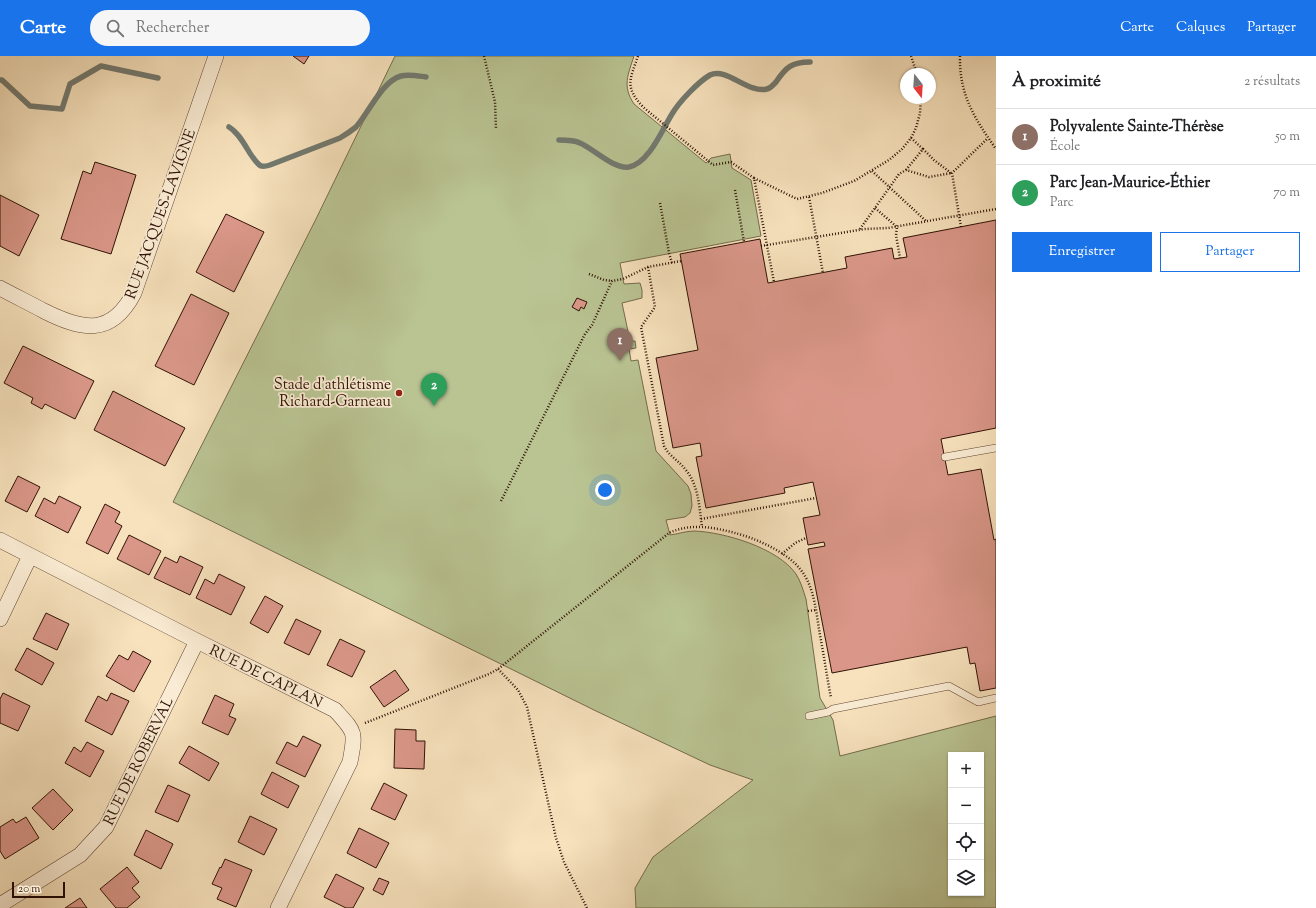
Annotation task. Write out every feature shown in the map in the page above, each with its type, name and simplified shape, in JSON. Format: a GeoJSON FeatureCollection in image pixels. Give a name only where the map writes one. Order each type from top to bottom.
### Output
{"type":"FeatureCollection","features":[{"type":"Feature","properties":{"kind":"street","name":"RUE JACQUES-LAVIGNE"},"geometry":{"type":"LineString","coordinates":[[0,288],[56,317],[82,326],[104,324],[125,309],[134,293],[216,56]]}},
{"type":"Feature","properties":{"kind":"street","name":"RUE DE CAPLAN"},"geometry":{"type":"LineString","coordinates":[[0,540],[335,710],[351,728],[354,740],[350,762],[278,908]]}},
{"type":"Feature","properties":{"kind":"street"},"geometry":{"type":"LineString","coordinates":[[0,619],[30,556]]}},
{"type":"Feature","properties":{"kind":"street","name":"RUE DE ROBERVAL"},"geometry":{"type":"LineString","coordinates":[[0,905],[80,856],[106,827],[197,641]]}},
{"type":"Feature","properties":{"kind":"lane"},"geometry":{"type":"LineString","coordinates":[[945,457],[996,448]]}},
{"type":"Feature","properties":{"kind":"lane"},"geometry":{"type":"LineString","coordinates":[[809,716],[828,712],[833,709],[949,686],[978,702],[996,698]]}},
{"type":"Feature","properties":{"kind":"path"},"geometry":{"type":"LineString","coordinates":[[484,56],[495,102],[496,128]]}},
{"type":"Feature","properties":{"kind":"path"},"geometry":{"type":"LineString","coordinates":[[638,56],[631,78],[630,88],[637,100],[652,114],[713,165],[731,162],[754,178],[797,198],[809,197],[854,181],[894,156],[912,138],[920,113],[921,104]]}},
{"type":"Feature","properties":{"kind":"path"},"geometry":{"type":"LineString","coordinates":[[911,56],[915,68]]}},
{"type":"Feature","properties":{"kind":"path"},"geometry":{"type":"LineString","coordinates":[[960,57],[963,87],[968,102],[981,129],[996,149]]}},
{"type":"Feature","properties":{"kind":"path"},"geometry":{"type":"LineString","coordinates":[[912,138],[934,160],[952,173],[961,227]]}},
{"type":"Feature","properties":{"kind":"path"},"geometry":{"type":"LineString","coordinates":[[906,170],[929,177],[952,173],[988,138]]}},
{"type":"Feature","properties":{"kind":"path"},"geometry":{"type":"LineString","coordinates":[[860,230],[899,174],[906,170],[923,149]]}},
{"type":"Feature","properties":{"kind":"path"},"geometry":{"type":"LineString","coordinates":[[872,171],[926,222]]}},
{"type":"Feature","properties":{"kind":"path"},"geometry":{"type":"LineString","coordinates":[[754,178],[774,282]]}},
{"type":"Feature","properties":{"kind":"path"},"geometry":{"type":"LineString","coordinates":[[735,190],[744,242]]}},
{"type":"Feature","properties":{"kind":"path"},"geometry":{"type":"LineString","coordinates":[[809,197],[822,273]]}},
{"type":"Feature","properties":{"kind":"path"},"geometry":{"type":"LineString","coordinates":[[660,204],[672,263]]}},
{"type":"Feature","properties":{"kind":"path"},"geometry":{"type":"LineString","coordinates":[[875,208],[897,227]]}},
{"type":"Feature","properties":{"kind":"path"},"geometry":{"type":"LineString","coordinates":[[761,246],[860,230],[897,227],[996,210]]}},
{"type":"Feature","properties":{"kind":"path"},"geometry":{"type":"LineString","coordinates":[[897,227],[896,235],[900,258]]}},
{"type":"Feature","properties":{"kind":"path"},"geometry":{"type":"LineString","coordinates":[[589,274],[604,280],[612,281],[623,279],[648,268],[682,261]]}},
{"type":"Feature","properties":{"kind":"path"},"geometry":{"type":"LineString","coordinates":[[648,268],[655,306],[641,327],[664,446],[671,457],[684,467],[696,486],[702,527]]}},
{"type":"Feature","properties":{"kind":"path"},"geometry":{"type":"LineString","coordinates":[[501,501],[585,334],[592,325],[612,281]]}},
{"type":"Feature","properties":{"kind":"path"},"geometry":{"type":"LineString","coordinates":[[701,520],[816,498]]}},
{"type":"Feature","properties":{"kind":"path"},"geometry":{"type":"LineString","coordinates":[[364,723],[489,674],[498,669],[669,533],[675,530],[694,527],[702,527],[744,535],[782,554],[800,568],[812,588],[833,709]]}},
{"type":"Feature","properties":{"kind":"path"},"geometry":{"type":"LineString","coordinates":[[782,554],[794,543],[806,538]]}},
{"type":"Feature","properties":{"kind":"path"},"geometry":{"type":"LineString","coordinates":[[808,611],[816,610]]}},
{"type":"Feature","properties":{"kind":"path"},"geometry":{"type":"LineString","coordinates":[[498,669],[518,690],[527,707],[556,838],[564,862],[587,908]]}},
{"type":"Feature","properties":{"kind":"green space"},"geometry":{"type":"Polygon","coordinates":[[[395,56],[634,56],[628,75],[627,86],[630,98],[634,104],[706,163],[711,158],[730,154],[732,168],[751,180],[761,236],[620,263],[624,284],[640,283],[642,290],[642,298],[622,303],[630,341],[635,341],[636,348],[629,349],[631,361],[638,360],[656,451],[688,486],[691,494],[692,506],[690,513],[685,517],[666,520],[670,535],[694,531],[720,534],[735,538],[764,549],[777,556],[796,574],[801,583],[806,599],[820,698],[833,720],[840,756],[996,716],[996,908],[636,908],[635,888],[653,857],[753,780],[710,765],[596,711],[173,502],[316,219],[395,56]]]}},
{"type":"Feature","properties":{"kind":"building"},"geometry":{"type":"Polygon","coordinates":[[[293,56],[309,56],[304,64],[293,56]]]}},
{"type":"Feature","properties":{"kind":"building"},"geometry":{"type":"Polygon","coordinates":[[[95,162],[136,175],[111,254],[61,239],[83,171],[91,174],[95,162]]]}},
{"type":"Feature","properties":{"kind":"building"},"geometry":{"type":"Polygon","coordinates":[[[0,195],[39,215],[19,256],[0,246],[0,195]]]}},
{"type":"Feature","properties":{"kind":"building"},"geometry":{"type":"Polygon","coordinates":[[[226,214],[264,232],[234,292],[196,272],[226,214]]]}},
{"type":"Feature","properties":{"kind":"building"},"geometry":{"type":"Polygon","coordinates":[[[996,220],[996,428],[941,439],[948,475],[981,469],[994,540],[996,539],[996,688],[980,691],[975,663],[970,664],[967,647],[832,673],[808,549],[825,546],[824,542],[808,545],[803,518],[820,515],[813,482],[784,488],[785,493],[706,508],[696,457],[702,456],[700,443],[673,448],[656,358],[698,350],[680,254],[760,239],[768,283],[847,268],[845,257],[892,248],[894,259],[907,257],[903,238],[996,220]]]}},
{"type":"Feature","properties":{"kind":"building"},"geometry":{"type":"Polygon","coordinates":[[[191,294],[229,313],[194,385],[155,366],[191,294]]]}},
{"type":"Feature","properties":{"kind":"building"},"geometry":{"type":"Polygon","coordinates":[[[577,298],[587,302],[584,309],[581,307],[579,311],[572,307],[577,298]]]}},
{"type":"Feature","properties":{"kind":"building"},"geometry":{"type":"Polygon","coordinates":[[[23,346],[94,381],[75,419],[45,404],[42,409],[31,403],[33,398],[4,383],[23,346]]]}},
{"type":"Feature","properties":{"kind":"building"},"geometry":{"type":"Polygon","coordinates":[[[113,391],[185,428],[165,466],[94,430],[113,391]]]}},
{"type":"Feature","properties":{"kind":"building"},"geometry":{"type":"Polygon","coordinates":[[[18,476],[40,487],[27,512],[5,501],[18,476]]]}},
{"type":"Feature","properties":{"kind":"building"},"geometry":{"type":"Polygon","coordinates":[[[59,496],[81,507],[68,533],[35,516],[44,498],[55,504],[59,496]]]}},
{"type":"Feature","properties":{"kind":"building"},"geometry":{"type":"Polygon","coordinates":[[[105,504],[120,512],[115,522],[122,526],[108,554],[86,543],[105,504]]]}},
{"type":"Feature","properties":{"kind":"building"},"geometry":{"type":"Polygon","coordinates":[[[129,535],[161,551],[149,575],[117,559],[129,535]]]}},
{"type":"Feature","properties":{"kind":"building"},"geometry":{"type":"Polygon","coordinates":[[[180,556],[203,567],[190,595],[154,578],[165,557],[177,563],[180,556]]]}},
{"type":"Feature","properties":{"kind":"building"},"geometry":{"type":"Polygon","coordinates":[[[219,574],[245,587],[231,615],[196,598],[205,579],[214,584],[219,574]]]}},
{"type":"Feature","properties":{"kind":"building"},"geometry":{"type":"Polygon","coordinates":[[[265,596],[283,606],[268,633],[250,623],[265,596]]]}},
{"type":"Feature","properties":{"kind":"building"},"geometry":{"type":"Polygon","coordinates":[[[46,613],[69,624],[57,650],[33,639],[46,613]]]}},
{"type":"Feature","properties":{"kind":"building"},"geometry":{"type":"Polygon","coordinates":[[[296,619],[321,631],[309,655],[284,643],[296,619]]]}},
{"type":"Feature","properties":{"kind":"building"},"geometry":{"type":"Polygon","coordinates":[[[340,639],[365,651],[352,677],[327,665],[340,639]]]}},
{"type":"Feature","properties":{"kind":"building"},"geometry":{"type":"Polygon","coordinates":[[[27,648],[54,663],[42,685],[15,670],[27,648]]]}},
{"type":"Feature","properties":{"kind":"building"},"geometry":{"type":"Polygon","coordinates":[[[133,651],[151,661],[134,692],[106,676],[119,655],[128,660],[133,651]]]}},
{"type":"Feature","properties":{"kind":"building"},"geometry":{"type":"Polygon","coordinates":[[[395,670],[409,690],[384,707],[370,687],[395,670]]]}},
{"type":"Feature","properties":{"kind":"building"},"geometry":{"type":"Polygon","coordinates":[[[3,693],[30,706],[18,731],[0,723],[0,699],[3,693]]]}},
{"type":"Feature","properties":{"kind":"building"},"geometry":{"type":"Polygon","coordinates":[[[111,693],[129,701],[112,735],[85,721],[98,696],[107,701],[111,693]]]}},
{"type":"Feature","properties":{"kind":"building"},"geometry":{"type":"Polygon","coordinates":[[[215,695],[234,704],[229,716],[236,719],[228,735],[202,723],[215,695]]]}},
{"type":"Feature","properties":{"kind":"building"},"geometry":{"type":"Polygon","coordinates":[[[395,729],[416,730],[416,741],[425,741],[424,769],[394,768],[395,729]]]}},
{"type":"Feature","properties":{"kind":"building"},"geometry":{"type":"Polygon","coordinates":[[[303,736],[321,745],[305,777],[276,763],[287,742],[297,747],[303,736]]]}},
{"type":"Feature","properties":{"kind":"building"},"geometry":{"type":"Polygon","coordinates":[[[87,742],[104,751],[90,777],[65,763],[74,747],[81,752],[87,742]]]}},
{"type":"Feature","properties":{"kind":"building"},"geometry":{"type":"Polygon","coordinates":[[[189,746],[219,763],[209,781],[179,763],[189,746]]]}},
{"type":"Feature","properties":{"kind":"building"},"geometry":{"type":"Polygon","coordinates":[[[272,772],[299,786],[288,808],[261,794],[272,772]]]}},
{"type":"Feature","properties":{"kind":"building"},"geometry":{"type":"Polygon","coordinates":[[[384,783],[407,795],[395,820],[371,809],[384,783]]]}},
{"type":"Feature","properties":{"kind":"building"},"geometry":{"type":"Polygon","coordinates":[[[168,785],[190,795],[178,822],[155,812],[168,785]]]}},
{"type":"Feature","properties":{"kind":"building"},"geometry":{"type":"Polygon","coordinates":[[[53,789],[73,810],[53,830],[32,808],[53,789]]]}},
{"type":"Feature","properties":{"kind":"building"},"geometry":{"type":"Polygon","coordinates":[[[250,816],[277,829],[264,855],[238,842],[250,816]]]}},
{"type":"Feature","properties":{"kind":"building"},"geometry":{"type":"Polygon","coordinates":[[[26,817],[39,838],[5,859],[0,851],[0,827],[13,819],[16,823],[26,817]]]}},
{"type":"Feature","properties":{"kind":"building"},"geometry":{"type":"Polygon","coordinates":[[[359,828],[389,843],[376,868],[347,853],[359,828]]]}},
{"type":"Feature","properties":{"kind":"building"},"geometry":{"type":"Polygon","coordinates":[[[146,830],[173,844],[161,869],[134,855],[146,830]]]}},
{"type":"Feature","properties":{"kind":"building"},"geometry":{"type":"Polygon","coordinates":[[[225,859],[252,870],[236,907],[217,899],[222,888],[212,884],[225,859]]]}},
{"type":"Feature","properties":{"kind":"building"},"geometry":{"type":"Polygon","coordinates":[[[127,867],[139,882],[132,888],[140,897],[127,908],[116,908],[100,889],[127,867]]]}},
{"type":"Feature","properties":{"kind":"building"},"geometry":{"type":"Polygon","coordinates":[[[336,874],[364,888],[353,908],[346,908],[324,897],[336,874]]]}},
{"type":"Feature","properties":{"kind":"building"},"geometry":{"type":"Polygon","coordinates":[[[379,878],[389,882],[383,895],[373,890],[379,878]]]}},
{"type":"Feature","properties":{"kind":"building"},"geometry":{"type":"Polygon","coordinates":[[[80,898],[87,908],[65,908],[80,898]]]}},
{"type":"Feature","properties":{"kind":"waterway"},"geometry":{"type":"LineString","coordinates":[[559,140],[578,142],[610,162],[623,167],[629,167],[636,164],[649,153],[679,104],[695,87],[710,75],[717,74],[730,77],[745,85],[760,90],[770,88],[790,66],[798,63],[810,62]]}},
{"type":"Feature","properties":{"kind":"waterway"},"geometry":{"type":"LineString","coordinates":[[0,80],[2,80],[30,106],[62,109],[70,84],[101,66],[158,78]]}},
{"type":"Feature","properties":{"kind":"waterway"},"geometry":{"type":"LineString","coordinates":[[229,127],[239,136],[253,159],[261,166],[267,166],[340,138],[348,133],[356,127],[376,98],[394,79],[407,75],[426,77]]}},
{"type":"Feature","properties":{"kind":"place","name":"Polyvalente Sainte-Thérèse"},"geometry":{"type":"Point","coordinates":[620,361]}},
{"type":"Feature","properties":{"kind":"place","name":"Stade d'athlétisme Richard-Garneau"},"geometry":{"type":"Point","coordinates":[399,393]}},
{"type":"Feature","properties":{"kind":"place","name":"Parc Jean-Maurice-Éthier"},"geometry":{"type":"Point","coordinates":[434,406]}}]}
